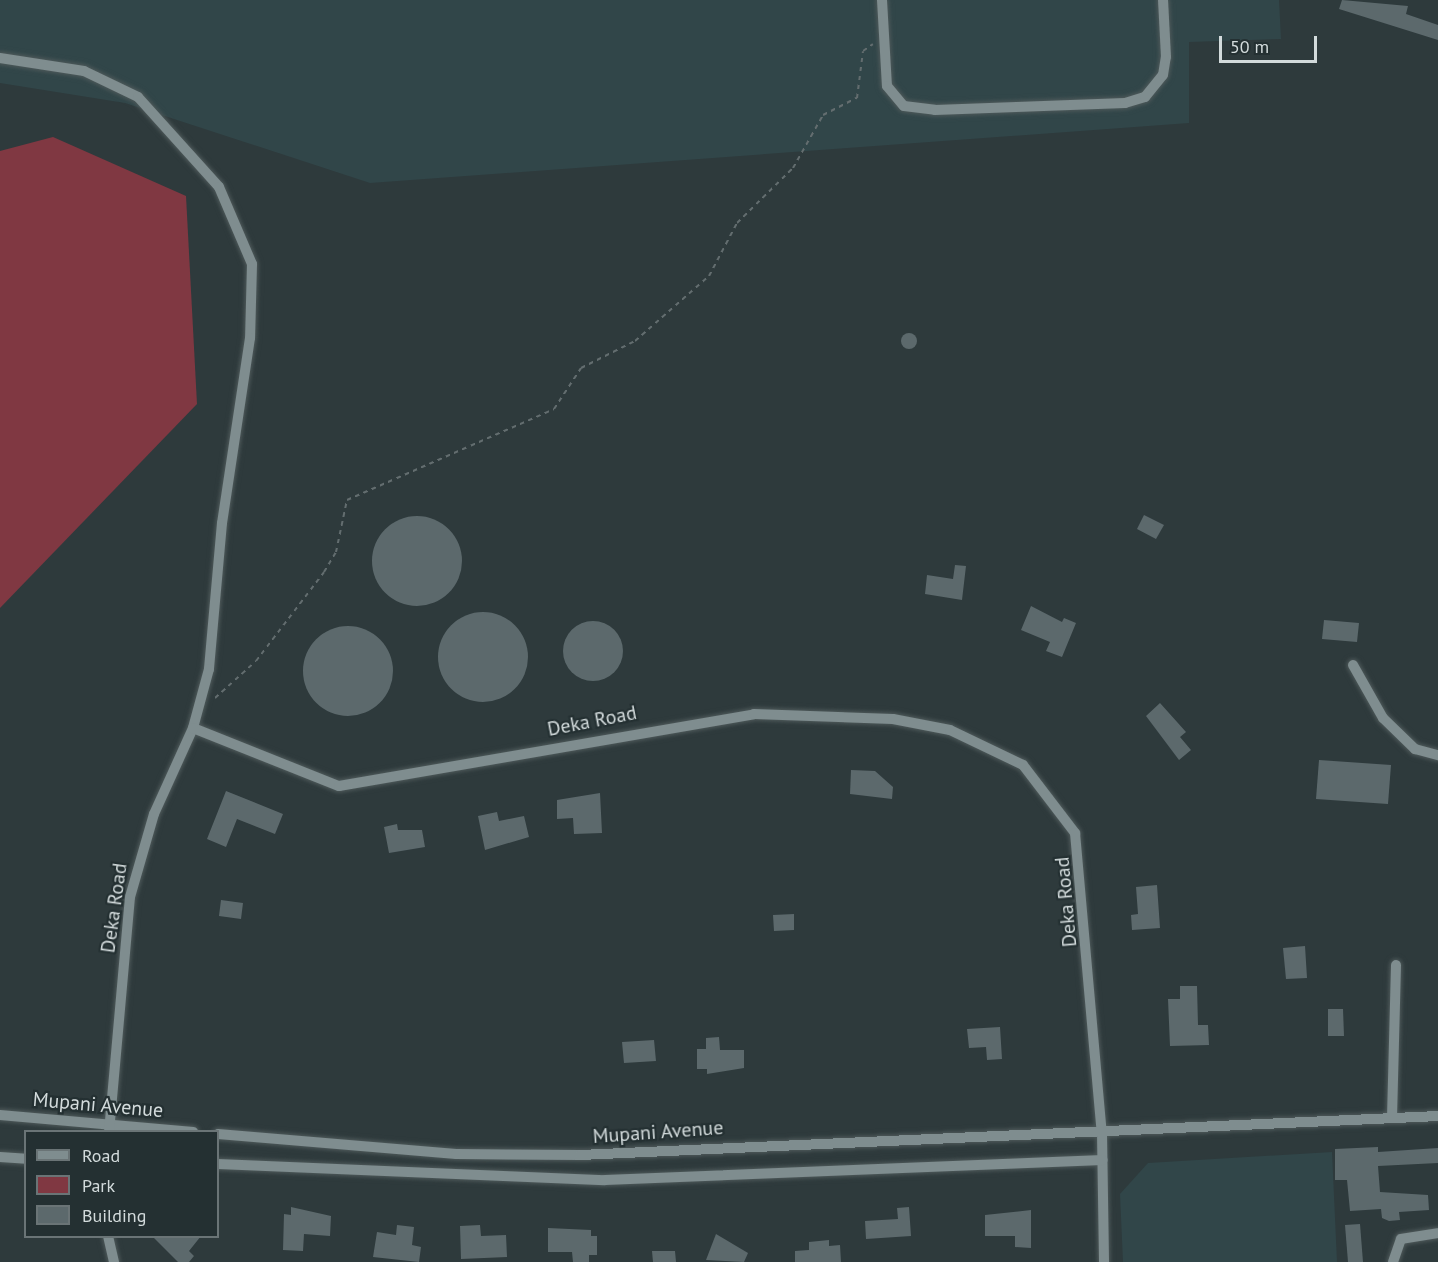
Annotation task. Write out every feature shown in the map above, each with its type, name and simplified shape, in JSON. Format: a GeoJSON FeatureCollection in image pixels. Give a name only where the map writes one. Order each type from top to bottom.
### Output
{"type":"FeatureCollection","features":[{"type":"Feature","properties":{"kind":"street"},"geometry":{"type":"LineString","coordinates":[[882,0],[881,39],[886,86],[894,98],[914,109],[1125,103],[1145,97],[1162,75],[1163,0]]}},
{"type":"Feature","properties":{"kind":"street"},"geometry":{"type":"LineString","coordinates":[[0,58],[84,71],[138,97],[219,187],[252,264],[250,338],[200,708],[193,728]]}},
{"type":"Feature","properties":{"kind":"street"},"geometry":{"type":"LineString","coordinates":[[1353,665],[1383,718],[1415,749],[1438,755]]}},
{"type":"Feature","properties":{"kind":"street","name":"Deka Road"},"geometry":{"type":"LineString","coordinates":[[109,1128],[130,897],[154,814],[193,728],[339,786],[754,714],[893,718],[950,730],[993,746],[1042,785],[1064,812],[1080,848],[1102,1133],[1104,1262]]}},
{"type":"Feature","properties":{"kind":"street"},"geometry":{"type":"LineString","coordinates":[[1392,1118],[1396,965]]}},
{"type":"Feature","properties":{"kind":"street","name":"Mupani Avenue"},"geometry":{"type":"LineString","coordinates":[[0,1115],[109,1128],[165,1130]]}},
{"type":"Feature","properties":{"kind":"street","name":"Mupani Avenue"},"geometry":{"type":"LineString","coordinates":[[219,1134],[456,1154],[580,1155],[766,1143],[1102,1133],[1438,1116]]}},
{"type":"Feature","properties":{"kind":"street"},"geometry":{"type":"LineString","coordinates":[[0,1157],[24,1159]]}},
{"type":"Feature","properties":{"kind":"street"},"geometry":{"type":"LineString","coordinates":[[219,1164],[605,1180],[1103,1160]]}},
{"type":"Feature","properties":{"kind":"street"},"geometry":{"type":"LineString","coordinates":[[1392,1262],[1401,1239],[1438,1233]]}},
{"type":"Feature","properties":{"kind":"street"},"geometry":{"type":"LineString","coordinates":[[108,1238],[114,1262]]}},
{"type":"Feature","properties":{"kind":"path"},"geometry":{"type":"LineString","coordinates":[[200,708],[246,672],[324,572],[336,552],[347,500],[554,409],[581,368],[635,340],[709,276],[737,223],[793,168],[823,115],[857,98],[863,51],[881,39]]}},
{"type":"Feature","properties":{"kind":"shaded area"},"geometry":{"type":"Polygon","coordinates":[[[0,0],[1279,0],[1281,39],[1189,42],[1189,123],[370,183],[125,103],[0,83],[0,0]]]}},
{"type":"Feature","properties":{"kind":"shaded area"},"geometry":{"type":"Polygon","coordinates":[[[1332,1152],[1337,1262],[1123,1262],[1120,1194],[1148,1163],[1332,1152]]]}},
{"type":"Feature","properties":{"kind":"green space"},"geometry":{"type":"Polygon","coordinates":[[[53,137],[186,196],[197,404],[0,608],[0,151],[53,137]]]}},
{"type":"Feature","properties":{"kind":"building"},"geometry":{"type":"Polygon","coordinates":[[[1342,0],[1408,6],[1406,14],[1438,25],[1438,40],[1339,9],[1342,0]]]}},
{"type":"Feature","properties":{"kind":"building"},"geometry":{"type":"Polygon","coordinates":[[[909,333],[915,335],[917,341],[915,347],[909,349],[903,347],[901,341],[903,335],[909,333]]]}},
{"type":"Feature","properties":{"kind":"building"},"geometry":{"type":"Polygon","coordinates":[[[1144,515],[1164,525],[1156,539],[1137,529],[1144,515]]]}},
{"type":"Feature","properties":{"kind":"building"},"geometry":{"type":"Polygon","coordinates":[[[417,516],[434,519],[449,529],[459,544],[462,561],[459,578],[449,593],[434,603],[417,606],[400,603],[385,593],[375,578],[372,561],[375,544],[385,529],[400,519],[417,516]]]}},
{"type":"Feature","properties":{"kind":"building"},"geometry":{"type":"Polygon","coordinates":[[[955,565],[966,566],[962,600],[925,594],[927,575],[953,579],[955,565]]]}},
{"type":"Feature","properties":{"kind":"building"},"geometry":{"type":"Polygon","coordinates":[[[1031,606],[1062,622],[1064,618],[1076,623],[1062,657],[1046,651],[1050,642],[1021,630],[1031,606]]]}},
{"type":"Feature","properties":{"kind":"building"},"geometry":{"type":"Polygon","coordinates":[[[483,612],[500,615],[515,625],[525,640],[528,657],[525,674],[515,689],[500,699],[483,702],[466,699],[451,689],[441,674],[438,657],[441,640],[451,625],[466,615],[483,612]]]}},
{"type":"Feature","properties":{"kind":"building"},"geometry":{"type":"Polygon","coordinates":[[[1324,620],[1359,623],[1357,642],[1322,639],[1324,620]]]}},
{"type":"Feature","properties":{"kind":"building"},"geometry":{"type":"Polygon","coordinates":[[[593,621],[610,626],[618,634],[623,651],[618,668],[610,676],[593,681],[576,676],[568,668],[563,651],[568,634],[576,626],[593,621]]]}},
{"type":"Feature","properties":{"kind":"building"},"geometry":{"type":"Polygon","coordinates":[[[348,626],[365,629],[380,639],[390,654],[393,671],[390,688],[380,703],[365,713],[348,716],[331,713],[316,703],[306,688],[303,671],[306,654],[316,639],[331,629],[348,626]]]}},
{"type":"Feature","properties":{"kind":"building"},"geometry":{"type":"Polygon","coordinates":[[[1160,703],[1186,732],[1180,737],[1191,750],[1179,760],[1146,716],[1160,703]]]}},
{"type":"Feature","properties":{"kind":"building"},"geometry":{"type":"Polygon","coordinates":[[[1319,760],[1391,765],[1388,804],[1316,799],[1319,760]]]}},
{"type":"Feature","properties":{"kind":"building"},"geometry":{"type":"Polygon","coordinates":[[[851,770],[875,771],[893,787],[892,799],[850,794],[851,770]]]}},
{"type":"Feature","properties":{"kind":"building"},"geometry":{"type":"Polygon","coordinates":[[[226,791],[283,814],[275,834],[237,819],[226,847],[207,839],[226,791]]]}},
{"type":"Feature","properties":{"kind":"building"},"geometry":{"type":"Polygon","coordinates":[[[600,793],[602,833],[574,834],[573,818],[557,819],[557,800],[600,793]]]}},
{"type":"Feature","properties":{"kind":"building"},"geometry":{"type":"Polygon","coordinates":[[[497,812],[499,821],[524,816],[529,837],[485,850],[478,816],[497,812]]]}},
{"type":"Feature","properties":{"kind":"building"},"geometry":{"type":"Polygon","coordinates":[[[397,824],[398,830],[422,830],[425,847],[389,853],[384,827],[397,824]]]}},
{"type":"Feature","properties":{"kind":"building"},"geometry":{"type":"Polygon","coordinates":[[[1157,885],[1160,928],[1132,930],[1131,915],[1138,914],[1136,887],[1157,885]]]}},
{"type":"Feature","properties":{"kind":"building"},"geometry":{"type":"Polygon","coordinates":[[[221,900],[243,903],[241,919],[219,916],[221,900]]]}},
{"type":"Feature","properties":{"kind":"building"},"geometry":{"type":"Polygon","coordinates":[[[794,914],[794,930],[774,931],[773,915],[794,914]]]}},
{"type":"Feature","properties":{"kind":"building"},"geometry":{"type":"Polygon","coordinates":[[[1305,946],[1307,978],[1286,979],[1283,948],[1305,946]]]}},
{"type":"Feature","properties":{"kind":"building"},"geometry":{"type":"Polygon","coordinates":[[[1180,986],[1197,986],[1198,1025],[1208,1025],[1209,1045],[1170,1046],[1168,999],[1180,999],[1180,986]]]}},
{"type":"Feature","properties":{"kind":"building"},"geometry":{"type":"Polygon","coordinates":[[[1328,1009],[1343,1009],[1344,1036],[1328,1036],[1328,1009]]]}},
{"type":"Feature","properties":{"kind":"building"},"geometry":{"type":"Polygon","coordinates":[[[1000,1027],[1002,1059],[987,1060],[986,1047],[969,1048],[967,1029],[1000,1027]]]}},
{"type":"Feature","properties":{"kind":"building"},"geometry":{"type":"Polygon","coordinates":[[[719,1037],[720,1050],[744,1050],[744,1068],[707,1074],[707,1069],[697,1069],[697,1049],[706,1049],[706,1038],[719,1037]]]}},
{"type":"Feature","properties":{"kind":"building"},"geometry":{"type":"Polygon","coordinates":[[[654,1040],[656,1061],[624,1063],[622,1042],[654,1040]]]}},
{"type":"Feature","properties":{"kind":"building"},"geometry":{"type":"Polygon","coordinates":[[[1378,1147],[1378,1152],[1438,1148],[1438,1163],[1378,1166],[1380,1192],[1428,1195],[1429,1210],[1399,1212],[1400,1220],[1389,1221],[1382,1218],[1381,1209],[1350,1211],[1347,1180],[1335,1180],[1335,1149],[1378,1147]]]}},
{"type":"Feature","properties":{"kind":"building"},"geometry":{"type":"Polygon","coordinates":[[[291,1207],[331,1216],[330,1236],[304,1234],[303,1251],[283,1250],[284,1214],[291,1215],[291,1207]]]}},
{"type":"Feature","properties":{"kind":"building"},"geometry":{"type":"Polygon","coordinates":[[[909,1207],[911,1236],[866,1239],[865,1221],[898,1219],[897,1208],[909,1207]]]}},
{"type":"Feature","properties":{"kind":"building"},"geometry":{"type":"Polygon","coordinates":[[[1031,1210],[1031,1248],[1015,1247],[1015,1236],[985,1236],[985,1215],[1031,1210]]]}},
{"type":"Feature","properties":{"kind":"building"},"geometry":{"type":"Polygon","coordinates":[[[1360,1224],[1363,1262],[1348,1262],[1345,1225],[1360,1224]]]}},
{"type":"Feature","properties":{"kind":"building"},"geometry":{"type":"Polygon","coordinates":[[[397,1225],[414,1227],[412,1245],[421,1247],[419,1262],[373,1257],[377,1232],[396,1235],[397,1225]]]}},
{"type":"Feature","properties":{"kind":"building"},"geometry":{"type":"Polygon","coordinates":[[[480,1225],[481,1236],[506,1235],[507,1257],[461,1259],[460,1226],[480,1225]]]}},
{"type":"Feature","properties":{"kind":"building"},"geometry":{"type":"Polygon","coordinates":[[[548,1228],[591,1230],[591,1236],[597,1236],[597,1255],[589,1255],[589,1262],[573,1262],[572,1252],[548,1252],[548,1228]]]}},
{"type":"Feature","properties":{"kind":"building"},"geometry":{"type":"Polygon","coordinates":[[[716,1234],[748,1253],[744,1262],[706,1260],[716,1234]]]}},
{"type":"Feature","properties":{"kind":"building"},"geometry":{"type":"Polygon","coordinates":[[[154,1238],[199,1238],[189,1251],[194,1256],[189,1262],[178,1262],[154,1238]]]}},
{"type":"Feature","properties":{"kind":"building"},"geometry":{"type":"Polygon","coordinates":[[[829,1240],[829,1246],[840,1245],[841,1262],[795,1262],[795,1251],[809,1250],[809,1242],[829,1240]]]}},
{"type":"Feature","properties":{"kind":"building"},"geometry":{"type":"Polygon","coordinates":[[[652,1251],[675,1251],[676,1262],[653,1262],[652,1251]]]}}]}
